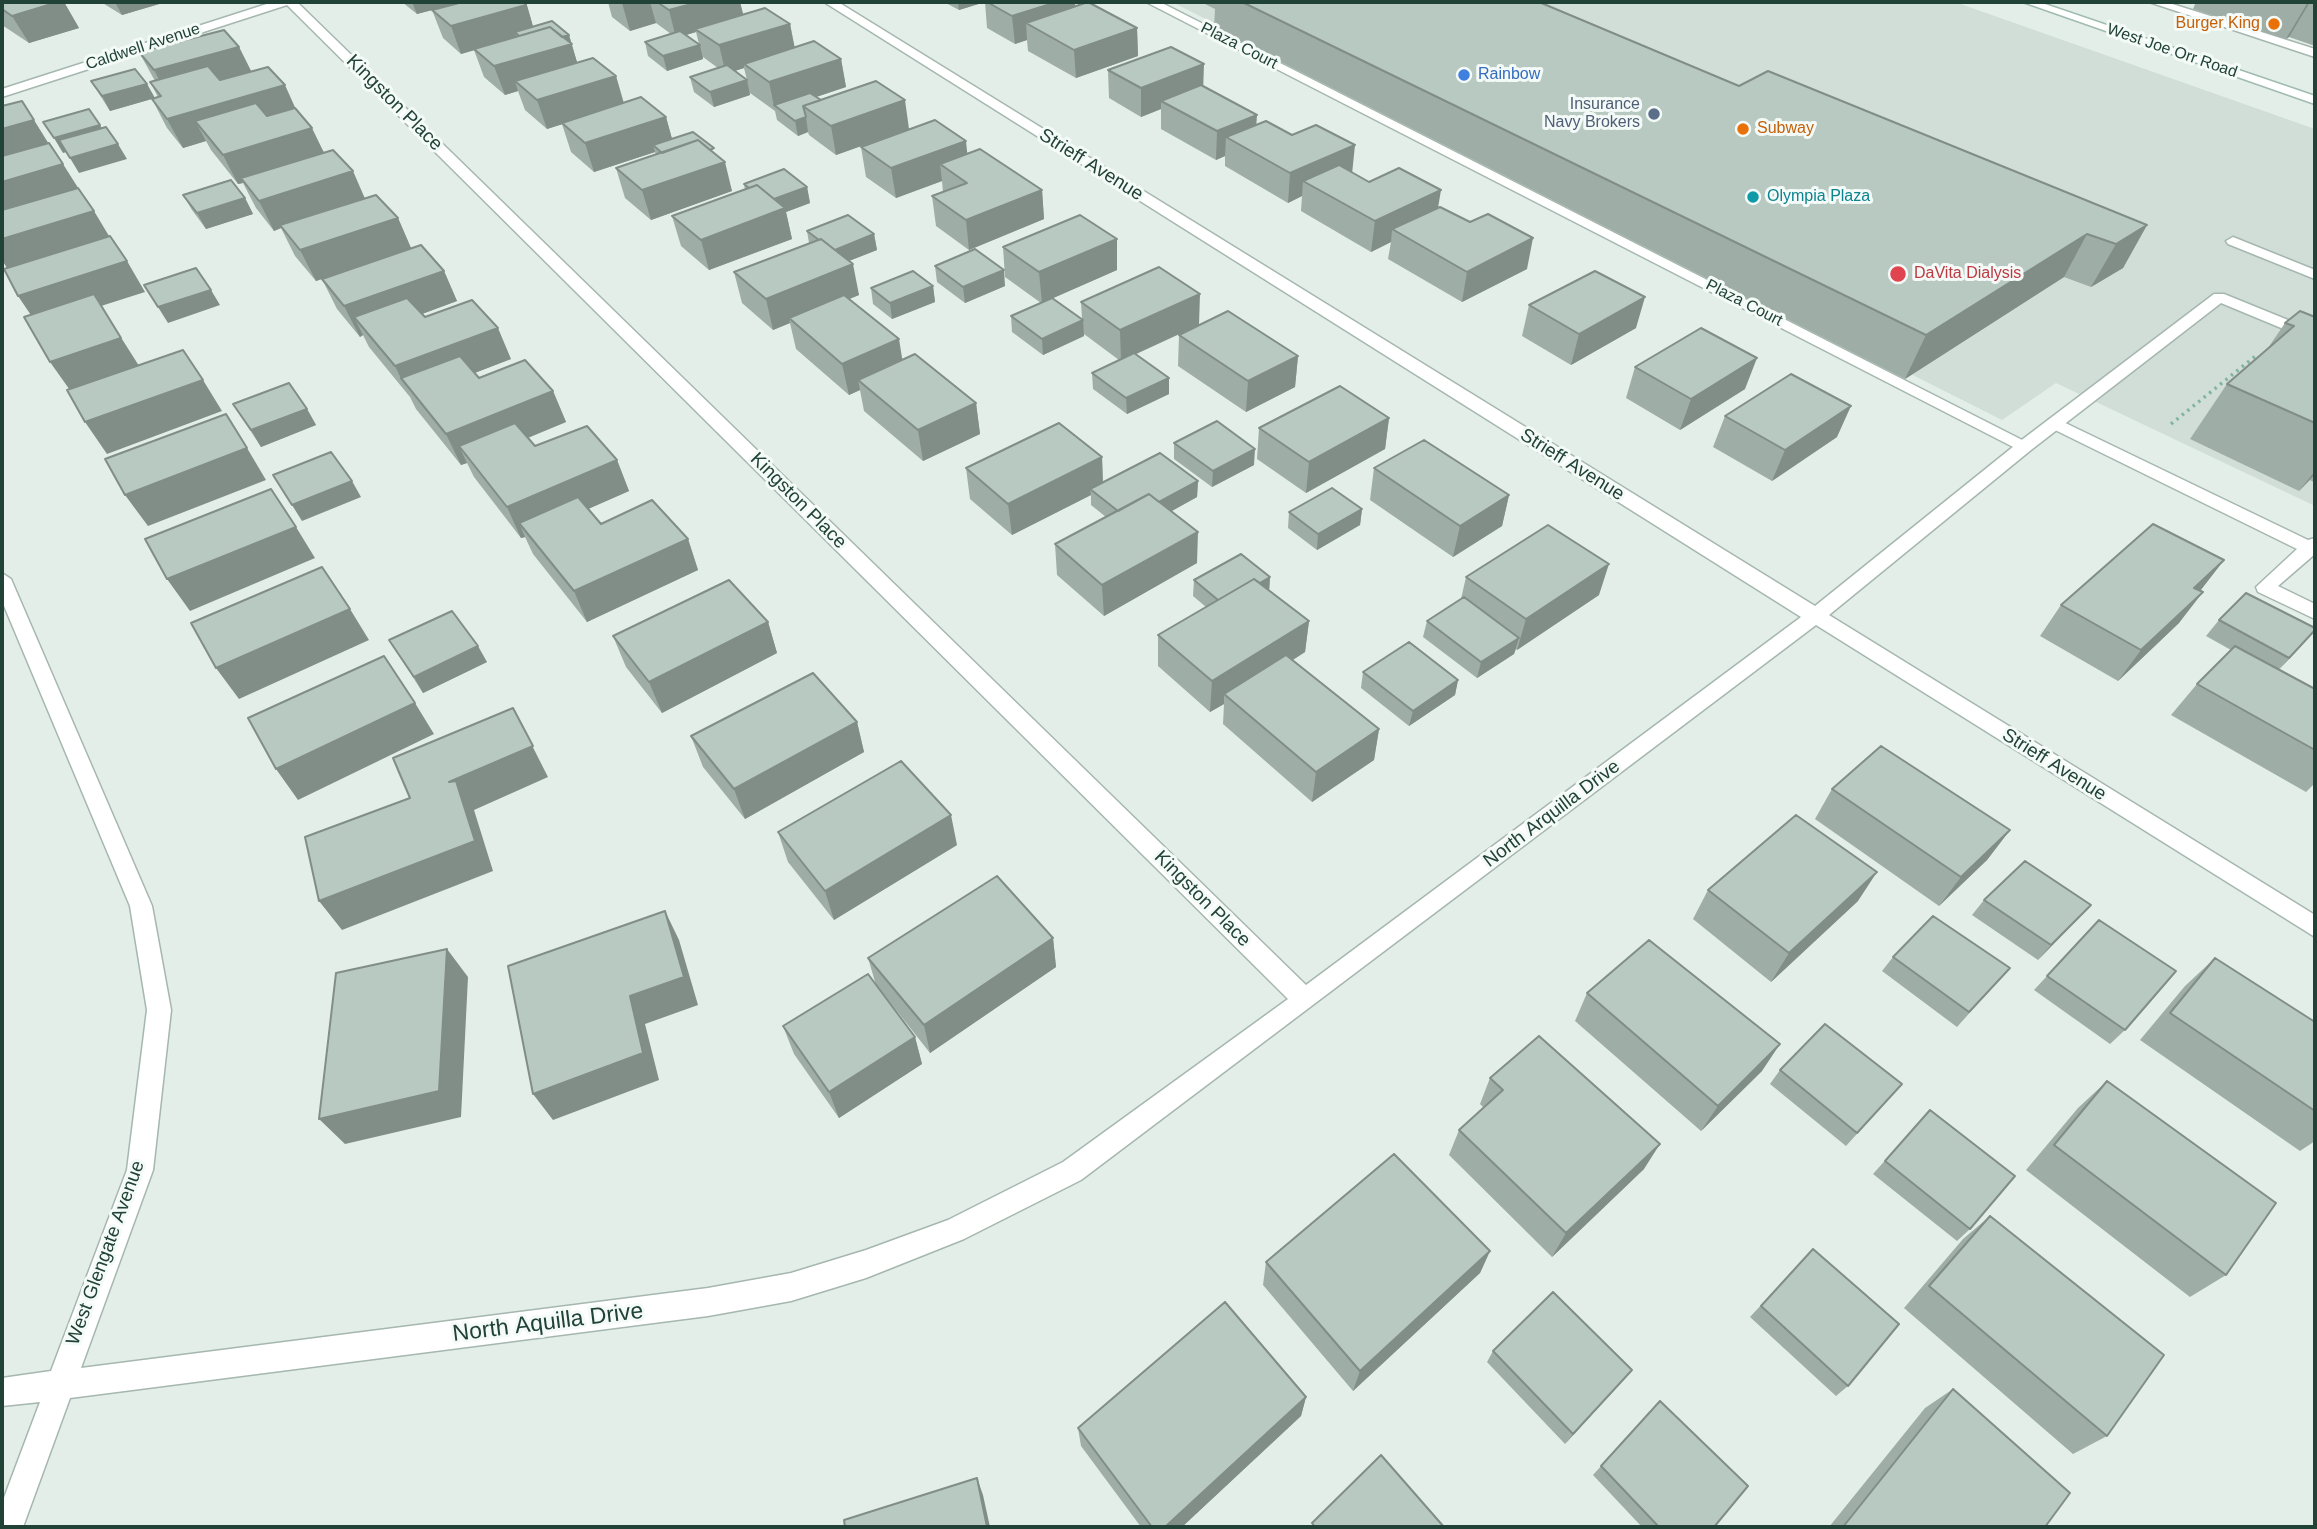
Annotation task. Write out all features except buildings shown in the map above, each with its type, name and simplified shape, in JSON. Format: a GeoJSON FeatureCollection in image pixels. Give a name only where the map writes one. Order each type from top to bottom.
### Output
{"type":"FeatureCollection","features":[{"type":"Feature","properties":{"kind":"street","name":"Caldwell Avenue"},"geometry":{"type":"LineString","coordinates":[[2,93],[284,2]]}},
{"type":"Feature","properties":{"kind":"street","name":"Kingston Place"},"geometry":{"type":"LineString","coordinates":[[291,2],[1305,1000]]}},
{"type":"Feature","properties":{"kind":"street","name":"Strieff Avenue"},"geometry":{"type":"LineString","coordinates":[[830,2],[2315,927]]}},
{"type":"Feature","properties":{"kind":"street","name":"Plaza Court"},"geometry":{"type":"LineString","coordinates":[[1152,2],[2025,446]]}},
{"type":"Feature","properties":{"kind":"street","name":"West Joe Orr Road"},"geometry":{"type":"LineString","coordinates":[[2029,2],[2315,100]]}},
{"type":"Feature","properties":{"kind":"street"},"geometry":{"type":"LineString","coordinates":[[2155,2],[2315,53]]}},
{"type":"Feature","properties":{"kind":"street"},"geometry":{"type":"LineString","coordinates":[[2233,241],[2315,275]]}},
{"type":"Feature","properties":{"kind":"street"},"geometry":{"type":"LineString","coordinates":[[2025,446],[2219,298],[2315,337]]}},
{"type":"Feature","properties":{"kind":"street"},"geometry":{"type":"LineString","coordinates":[[2055,423],[2313,546],[2264,587],[2315,612]]}},
{"type":"Feature","properties":{"kind":"street","name":"North Arquilla Drive"},"geometry":{"type":"LineString","coordinates":[[1072,1171],[1305,1000],[1815,616],[2025,446]]}},
{"type":"Feature","properties":{"kind":"street","name":"West Glengate Avenue"},"geometry":{"type":"LineString","coordinates":[[2,579],[141,906],[159,1010],[140,1170],[57,1386],[8,1527]]}},
{"type":"Feature","properties":{"kind":"street","name":"North Aquilla Drive"},"geometry":{"type":"LineString","coordinates":[[2,1392],[708,1302],[791,1287],[866,1264],[955,1230],[1072,1171]]}},
{"type":"Feature","properties":{"kind":"path"},"geometry":{"type":"LineString","coordinates":[[2171,424],[2265,351]]}},
{"type":"Feature","properties":{"kind":"shaded area","name":"Olympia Plaza"},"geometry":{"type":"Polygon","coordinates":[[[1172,2],[1955,2],[2315,129],[2315,506],[2056,383],[2002,420],[1172,2]]]}},
{"type":"Feature","properties":{"kind":"place","name":"Burger King"},"geometry":{"type":"Point","coordinates":[2274,24]}},
{"type":"Feature","properties":{"kind":"place","name":"Rainbow"},"geometry":{"type":"Point","coordinates":[1464,75]}},
{"type":"Feature","properties":{"kind":"place","name":"Insurance Navy Brokers"},"geometry":{"type":"Point","coordinates":[1654,114]}},
{"type":"Feature","properties":{"kind":"place","name":"Subway"},"geometry":{"type":"Point","coordinates":[1743,129]}},
{"type":"Feature","properties":{"kind":"place","name":"Olympia Plaza"},"geometry":{"type":"Point","coordinates":[1753,197]}},
{"type":"Feature","properties":{"kind":"place","name":"DaVita Dialysis"},"geometry":{"type":"Point","coordinates":[1898,274]}}]}
